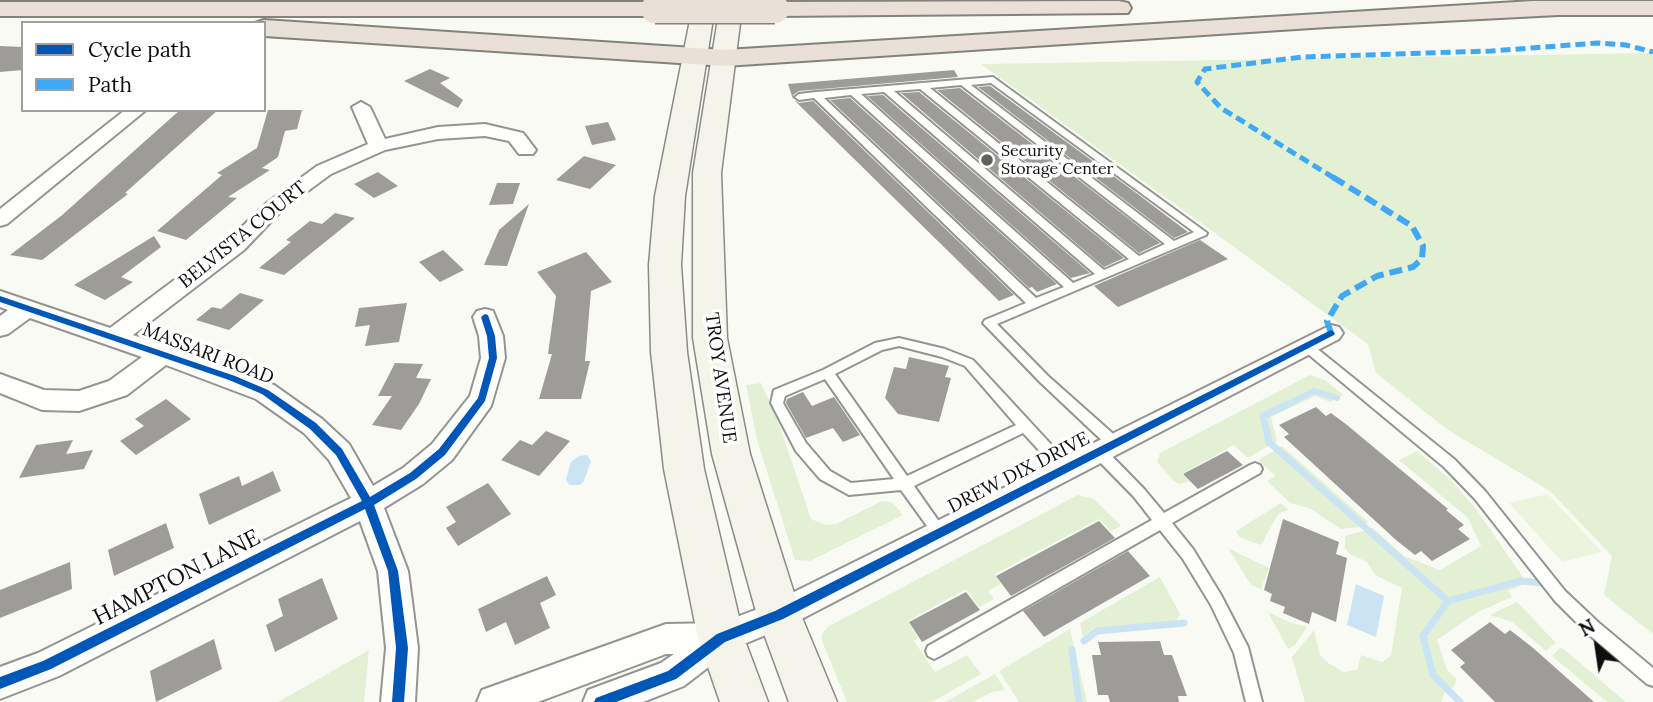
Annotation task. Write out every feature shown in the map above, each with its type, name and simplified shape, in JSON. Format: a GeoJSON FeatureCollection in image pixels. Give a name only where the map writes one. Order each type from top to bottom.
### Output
{"type":"FeatureCollection","features":[{"type":"Feature","properties":{"kind":"highway"},"geometry":{"type":"LineString","coordinates":[[266,28],[710,57],[1328,19],[1558,8]]}},
{"type":"Feature","properties":{"kind":"highway"},"geometry":{"type":"LineString","coordinates":[[0,9],[1653,8]]}},
{"type":"Feature","properties":{"kind":"highway"},"geometry":{"type":"LineString","coordinates":[[0,16],[116,21]]}},
{"type":"Feature","properties":{"kind":"main road","name":"TROY AVENUE"},"geometry":{"type":"LineString","coordinates":[[705,0],[710,57],[707,173],[710,338],[731,454],[779,615],[813,702]]}},
{"type":"Feature","properties":{"kind":"main road","name":"TROY AVENUE"},"geometry":{"type":"LineString","coordinates":[[732,0],[710,57],[670,196],[665,265],[669,352],[684,470],[722,638],[744,702]]}},
{"type":"Feature","properties":{"kind":"street"},"geometry":{"type":"LineString","coordinates":[[361,107],[379,146]]}},
{"type":"Feature","properties":{"kind":"street"},"geometry":{"type":"LineString","coordinates":[[0,219],[134,112]]}},
{"type":"Feature","properties":{"kind":"street","name":"BELVISTA COURT"},"geometry":{"type":"LineString","coordinates":[[114,337],[236,245],[275,206],[324,170],[379,146],[438,133],[485,130],[516,137],[526,150]]}},
{"type":"Feature","properties":{"kind":"street","name":"MASSARI ROAD"},"geometry":{"type":"LineString","coordinates":[[0,299],[265,392],[313,426],[339,452],[368,503],[393,571],[402,648],[398,702]]}},
{"type":"Feature","properties":{"kind":"street"},"geometry":{"type":"LineString","coordinates":[[0,328],[27,308]]}},
{"type":"Feature","properties":{"kind":"street","name":"HAMPTON LANE"},"geometry":{"type":"LineString","coordinates":[[0,683],[47,665],[368,503],[413,476],[442,452],[481,399],[493,358],[491,336],[485,317]]}},
{"type":"Feature","properties":{"kind":"street","name":"DREW DIX DRIVE"},"geometry":{"type":"LineString","coordinates":[[722,638],[779,615],[1319,339]]}},
{"type":"Feature","properties":{"kind":"street"},"geometry":{"type":"LineString","coordinates":[[0,383],[42,400],[79,401],[118,388],[162,355]]}},
{"type":"Feature","properties":{"kind":"street"},"geometry":{"type":"LineString","coordinates":[[494,702],[666,639],[722,638]]}},
{"type":"Feature","properties":{"kind":"street"},"geometry":{"type":"LineString","coordinates":[[600,702],[672,675],[722,638]]}},
{"type":"Feature","properties":{"kind":"lane"},"geometry":{"type":"LineString","coordinates":[[799,97],[993,79],[1202,233],[989,323],[1107,448],[1188,554],[1216,600],[1242,652],[1254,702]]}},
{"type":"Feature","properties":{"kind":"lane"},"geometry":{"type":"LineString","coordinates":[[962,82],[1173,245]]}},
{"type":"Feature","properties":{"kind":"lane"},"geometry":{"type":"LineString","coordinates":[[922,86],[1137,260]]}},
{"type":"Feature","properties":{"kind":"lane"},"geometry":{"type":"LineString","coordinates":[[886,89],[1103,275]]}},
{"type":"Feature","properties":{"kind":"lane"},"geometry":{"type":"LineString","coordinates":[[853,92],[1072,288]]}},
{"type":"Feature","properties":{"kind":"lane"},"geometry":{"type":"LineString","coordinates":[[816,95],[1035,304]]}},
{"type":"Feature","properties":{"kind":"lane"},"geometry":{"type":"LineString","coordinates":[[1319,339],[1480,495],[1560,596],[1593,628],[1653,678]]}},
{"type":"Feature","properties":{"kind":"lane"},"geometry":{"type":"LineString","coordinates":[[1025,426],[905,484],[849,489],[825,475],[801,447],[777,403],[779,393],[889,343],[899,342],[945,353],[969,363],[1065,469]]}},
{"type":"Feature","properties":{"kind":"lane"},"geometry":{"type":"LineString","coordinates":[[827,373],[940,533]]}},
{"type":"Feature","properties":{"kind":"lane"},"geometry":{"type":"LineString","coordinates":[[934,651],[1255,469]]}},
{"type":"Feature","properties":{"kind":"green space"},"geometry":{"type":"Polygon","coordinates":[[[1653,53],[1653,634],[1604,595],[1612,556],[1550,491],[1448,430],[1376,373],[1368,344],[981,64],[1653,53]]]}},
{"type":"Feature","properties":{"kind":"green space"},"geometry":{"type":"Polygon","coordinates":[[[1310,375],[1325,380],[1343,395],[1330,402],[1315,396],[1271,417],[1277,441],[1248,458],[1234,445],[1182,474],[1189,481],[1180,484],[1157,462],[1160,453],[1310,375]]]}},
{"type":"Feature","properties":{"kind":"green space"},"geometry":{"type":"Polygon","coordinates":[[[761,383],[778,421],[811,519],[826,525],[836,524],[882,501],[893,503],[903,515],[810,561],[795,560],[757,440],[746,385],[761,383]]]}},
{"type":"Feature","properties":{"kind":"green space"},"geometry":{"type":"Polygon","coordinates":[[[1282,446],[1368,522],[1361,527],[1341,529],[1309,508],[1290,503],[1267,481],[1276,476],[1258,460],[1282,446]]]}},
{"type":"Feature","properties":{"kind":"green space"},"geometry":{"type":"Polygon","coordinates":[[[1417,451],[1451,480],[1476,509],[1527,583],[1508,591],[1512,597],[1478,612],[1437,640],[1447,670],[1456,679],[1454,687],[1445,691],[1441,702],[1305,702],[1292,657],[1314,630],[1320,655],[1344,672],[1357,670],[1361,655],[1382,662],[1391,656],[1402,588],[1375,575],[1367,562],[1350,554],[1345,548],[1345,536],[1373,528],[1404,556],[1440,570],[1481,546],[1468,518],[1399,460],[1417,451]]]}},
{"type":"Feature","properties":{"kind":"green space"},"geometry":{"type":"Polygon","coordinates":[[[1548,494],[1602,552],[1562,562],[1509,503],[1548,494]]]}},
{"type":"Feature","properties":{"kind":"green space"},"geometry":{"type":"Polygon","coordinates":[[[1078,495],[1094,499],[1121,526],[1111,531],[1099,519],[995,574],[1001,584],[988,591],[994,599],[979,607],[966,589],[908,621],[918,638],[914,641],[935,672],[967,655],[981,674],[932,702],[847,702],[822,641],[822,634],[829,626],[1078,495]]]}},
{"type":"Feature","properties":{"kind":"green space"},"geometry":{"type":"Polygon","coordinates":[[[1281,503],[1288,510],[1278,514],[1261,545],[1239,537],[1236,531],[1281,503]]]}},
{"type":"Feature","properties":{"kind":"green space"},"geometry":{"type":"Polygon","coordinates":[[[1228,548],[1269,568],[1261,589],[1251,585],[1228,548]]]}},
{"type":"Feature","properties":{"kind":"green space"},"geometry":{"type":"Polygon","coordinates":[[[1160,577],[1180,614],[1175,622],[1094,628],[1083,638],[1080,623],[1160,577]]]}},
{"type":"Feature","properties":{"kind":"green space"},"geometry":{"type":"Polygon","coordinates":[[[1517,602],[1556,643],[1546,651],[1512,622],[1490,615],[1517,602]]]}},
{"type":"Feature","properties":{"kind":"green space"},"geometry":{"type":"Polygon","coordinates":[[[1268,612],[1307,627],[1295,645],[1288,649],[1268,612]]]}},
{"type":"Feature","properties":{"kind":"green space"},"geometry":{"type":"Polygon","coordinates":[[[1070,629],[1087,702],[1019,702],[999,671],[1070,629]]]}},
{"type":"Feature","properties":{"kind":"green space"},"geometry":{"type":"Polygon","coordinates":[[[1561,647],[1626,702],[1607,702],[1552,656],[1561,647]]]}},
{"type":"Feature","properties":{"kind":"green space"},"geometry":{"type":"Polygon","coordinates":[[[369,650],[364,702],[278,702],[369,650]]]}},
{"type":"Feature","properties":{"kind":"green space"},"geometry":{"type":"Polygon","coordinates":[[[995,674],[1005,690],[992,692],[972,702],[945,702],[995,674]]]}},
{"type":"Feature","properties":{"kind":"water"},"geometry":{"type":"Polygon","coordinates":[[[587,455],[591,461],[584,481],[580,485],[569,485],[566,479],[571,462],[579,456],[587,455]]]}},
{"type":"Feature","properties":{"kind":"water"},"geometry":{"type":"Polygon","coordinates":[[[1356,584],[1384,596],[1376,637],[1347,625],[1356,584]]]}},
{"type":"Feature","properties":{"kind":"building"},"geometry":{"type":"Polygon","coordinates":[[[0,46],[21,47],[21,70],[0,72],[0,46]]]}},
{"type":"Feature","properties":{"kind":"building"},"geometry":{"type":"Polygon","coordinates":[[[430,69],[450,78],[440,83],[463,100],[458,108],[404,81],[430,69]]]}},
{"type":"Feature","properties":{"kind":"building"},"geometry":{"type":"Polygon","coordinates":[[[954,70],[958,77],[799,91],[793,95],[793,99],[788,84],[954,70]]]}},
{"type":"Feature","properties":{"kind":"building"},"geometry":{"type":"Polygon","coordinates":[[[990,86],[1188,232],[1174,238],[978,87],[990,86]]]}},
{"type":"Feature","properties":{"kind":"building"},"geometry":{"type":"Polygon","coordinates":[[[960,88],[1160,243],[1139,253],[937,90],[960,88]]]}},
{"type":"Feature","properties":{"kind":"building"},"geometry":{"type":"Polygon","coordinates":[[[919,92],[1124,258],[1104,267],[901,93],[919,92]]]}},
{"type":"Feature","properties":{"kind":"building"},"geometry":{"type":"Polygon","coordinates":[[[883,95],[1090,273],[1071,278],[867,96],[883,95]]]}},
{"type":"Feature","properties":{"kind":"building"},"geometry":{"type":"Polygon","coordinates":[[[850,98],[1057,284],[1037,292],[1032,287],[1029,288],[830,100],[850,98]]]}},
{"type":"Feature","properties":{"kind":"building"},"geometry":{"type":"Polygon","coordinates":[[[794,100],[799,103],[813,101],[1014,295],[999,301],[794,100]]]}},
{"type":"Feature","properties":{"kind":"building"},"geometry":{"type":"Polygon","coordinates":[[[268,110],[302,110],[297,129],[285,131],[278,157],[262,168],[270,170],[228,197],[237,198],[186,240],[157,231],[222,175],[217,173],[257,148],[268,110]]]}},
{"type":"Feature","properties":{"kind":"building"},"geometry":{"type":"Polygon","coordinates":[[[178,112],[216,112],[125,193],[128,194],[42,260],[10,255],[61,216],[178,112]]]}},
{"type":"Feature","properties":{"kind":"building"},"geometry":{"type":"Polygon","coordinates":[[[608,122],[616,140],[592,145],[585,126],[608,122]]]}},
{"type":"Feature","properties":{"kind":"building"},"geometry":{"type":"Polygon","coordinates":[[[584,156],[616,165],[590,189],[556,180],[584,156]]]}},
{"type":"Feature","properties":{"kind":"building"},"geometry":{"type":"Polygon","coordinates":[[[378,172],[398,186],[374,198],[354,184],[378,172]]]}},
{"type":"Feature","properties":{"kind":"building"},"geometry":{"type":"Polygon","coordinates":[[[497,183],[520,183],[513,204],[489,205],[497,183]]]}},
{"type":"Feature","properties":{"kind":"building"},"geometry":{"type":"Polygon","coordinates":[[[529,204],[507,266],[484,265],[499,230],[529,204]]]}},
{"type":"Feature","properties":{"kind":"building"},"geometry":{"type":"Polygon","coordinates":[[[335,213],[355,218],[284,275],[259,268],[291,242],[286,240],[310,221],[322,224],[335,213]]]}},
{"type":"Feature","properties":{"kind":"building"},"geometry":{"type":"Polygon","coordinates":[[[154,236],[161,247],[121,277],[133,282],[105,300],[74,285],[154,236]]]}},
{"type":"Feature","properties":{"kind":"building"},"geometry":{"type":"Polygon","coordinates":[[[1200,240],[1228,259],[1118,307],[1094,286],[1200,240]]]}},
{"type":"Feature","properties":{"kind":"building"},"geometry":{"type":"Polygon","coordinates":[[[443,250],[464,270],[440,282],[419,262],[443,250]]]}},
{"type":"Feature","properties":{"kind":"building"},"geometry":{"type":"Polygon","coordinates":[[[586,252],[612,282],[591,291],[585,361],[590,361],[581,399],[539,399],[552,354],[548,354],[556,296],[537,272],[586,252]]]}},
{"type":"Feature","properties":{"kind":"building"},"geometry":{"type":"Polygon","coordinates":[[[240,293],[264,300],[229,330],[196,320],[212,307],[221,309],[240,293]]]}},
{"type":"Feature","properties":{"kind":"building"},"geometry":{"type":"Polygon","coordinates":[[[407,303],[399,342],[365,346],[370,325],[355,327],[359,308],[407,303]]]}},
{"type":"Feature","properties":{"kind":"building"},"geometry":{"type":"Polygon","coordinates":[[[909,357],[949,366],[945,377],[951,378],[939,422],[898,414],[885,398],[894,367],[906,369],[909,357]]]}},
{"type":"Feature","properties":{"kind":"building"},"geometry":{"type":"Polygon","coordinates":[[[395,363],[423,364],[416,378],[431,379],[419,404],[401,430],[372,425],[392,396],[378,396],[395,363]]]}},
{"type":"Feature","properties":{"kind":"building"},"geometry":{"type":"Polygon","coordinates":[[[803,392],[812,406],[834,397],[860,435],[843,442],[833,428],[806,438],[786,403],[787,399],[803,392]]]}},
{"type":"Feature","properties":{"kind":"building"},"geometry":{"type":"Polygon","coordinates":[[[166,399],[191,419],[136,455],[120,441],[144,426],[135,419],[166,399]]]}},
{"type":"Feature","properties":{"kind":"building"},"geometry":{"type":"Polygon","coordinates":[[[1316,407],[1326,416],[1331,413],[1347,425],[1448,509],[1446,510],[1464,525],[1458,529],[1470,539],[1432,561],[1421,551],[1415,555],[1396,540],[1284,437],[1289,434],[1279,425],[1316,407]]]}},
{"type":"Feature","properties":{"kind":"building"},"geometry":{"type":"Polygon","coordinates":[[[546,431],[570,441],[539,476],[501,460],[520,440],[532,445],[546,431]]]}},
{"type":"Feature","properties":{"kind":"building"},"geometry":{"type":"Polygon","coordinates":[[[73,440],[66,454],[93,450],[84,469],[19,478],[36,445],[73,440]]]}},
{"type":"Feature","properties":{"kind":"building"},"geometry":{"type":"Polygon","coordinates":[[[1227,451],[1243,465],[1198,489],[1183,474],[1227,451]]]}},
{"type":"Feature","properties":{"kind":"building"},"geometry":{"type":"Polygon","coordinates":[[[273,471],[281,491],[209,525],[199,494],[239,476],[242,486],[273,471]]]}},
{"type":"Feature","properties":{"kind":"building"},"geometry":{"type":"Polygon","coordinates":[[[488,483],[511,514],[458,546],[446,528],[456,522],[446,507],[488,483]]]}},
{"type":"Feature","properties":{"kind":"building"},"geometry":{"type":"Polygon","coordinates":[[[1283,519],[1339,542],[1336,554],[1347,558],[1336,622],[1312,612],[1309,624],[1283,613],[1285,607],[1270,601],[1272,594],[1264,590],[1283,519]]]}},
{"type":"Feature","properties":{"kind":"building"},"geometry":{"type":"Polygon","coordinates":[[[1099,521],[1115,538],[1011,596],[996,576],[1099,521]]]}},
{"type":"Feature","properties":{"kind":"building"},"geometry":{"type":"Polygon","coordinates":[[[166,523],[174,548],[114,576],[108,550],[166,523]]]}},
{"type":"Feature","properties":{"kind":"building"},"geometry":{"type":"Polygon","coordinates":[[[1128,551],[1150,576],[1044,637],[1023,611],[1128,551]]]}},
{"type":"Feature","properties":{"kind":"building"},"geometry":{"type":"Polygon","coordinates":[[[70,562],[72,589],[0,618],[0,590],[70,562]]]}},
{"type":"Feature","properties":{"kind":"building"},"geometry":{"type":"Polygon","coordinates":[[[547,576],[556,595],[540,603],[550,628],[515,645],[506,622],[486,632],[478,609],[547,576]]]}},
{"type":"Feature","properties":{"kind":"building"},"geometry":{"type":"Polygon","coordinates":[[[322,578],[338,619],[275,652],[266,625],[283,616],[278,599],[322,578]]]}},
{"type":"Feature","properties":{"kind":"building"},"geometry":{"type":"Polygon","coordinates":[[[966,592],[980,610],[922,642],[909,622],[966,592]]]}},
{"type":"Feature","properties":{"kind":"building"},"geometry":{"type":"Polygon","coordinates":[[[1490,622],[1505,634],[1510,630],[1594,702],[1495,702],[1460,667],[1465,663],[1451,650],[1490,622]]]}},
{"type":"Feature","properties":{"kind":"building"},"geometry":{"type":"Polygon","coordinates":[[[214,639],[222,669],[156,702],[150,671],[214,639]]]}},
{"type":"Feature","properties":{"kind":"building"},"geometry":{"type":"Polygon","coordinates":[[[1160,641],[1164,655],[1172,655],[1187,696],[1178,696],[1179,702],[1110,702],[1108,695],[1098,695],[1092,655],[1101,655],[1098,642],[1160,641]]]}},
{"type":"Feature","properties":{"kind":"waterway"},"geometry":{"type":"LineString","coordinates":[[1286,405],[1314,391],[1337,398]]}},
{"type":"Feature","properties":{"kind":"waterway"},"geometry":{"type":"LineString","coordinates":[[1282,407],[1286,405]]}},
{"type":"Feature","properties":{"kind":"waterway"},"geometry":{"type":"LineString","coordinates":[[1286,405],[1263,416],[1269,442],[1448,601]]}},
{"type":"Feature","properties":{"kind":"waterway"},"geometry":{"type":"LineString","coordinates":[[1448,601],[1520,581],[1545,583]]}},
{"type":"Feature","properties":{"kind":"waterway"},"geometry":{"type":"LineString","coordinates":[[1448,601],[1423,636],[1433,675],[1460,702]]}},
{"type":"Feature","properties":{"kind":"waterway"},"geometry":{"type":"LineString","coordinates":[[1084,641],[1097,631],[1184,623]]}},
{"type":"Feature","properties":{"kind":"waterway"},"geometry":{"type":"LineString","coordinates":[[1072,650],[1079,702]]}},
{"type":"Feature","properties":{"kind":"marked path"},"geometry":{"type":"LineString","coordinates":[[1331,333],[1327,321],[1342,296],[1377,276],[1413,267],[1422,259],[1423,246],[1412,226],[1221,108],[1197,82],[1205,69],[1302,57],[1491,51],[1598,43],[1626,45],[1653,52]]}},
{"type":"Feature","properties":{"kind":"cycle path"},"geometry":{"type":"LineString","coordinates":[[0,299],[232,378],[265,392],[313,426],[339,452],[368,503],[393,571],[402,648],[398,702]]}},
{"type":"Feature","properties":{"kind":"cycle path"},"geometry":{"type":"LineString","coordinates":[[0,683],[47,665],[368,503],[413,476],[442,452],[482,399],[493,358],[491,336],[485,317]]}},
{"type":"Feature","properties":{"kind":"cycle path"},"geometry":{"type":"LineString","coordinates":[[600,702],[672,675],[721,638],[779,615],[1331,333]]}},
{"type":"Feature","properties":{"kind":"place","name":"Security Storage Center"},"geometry":{"type":"Point","coordinates":[987,160]}}]}
